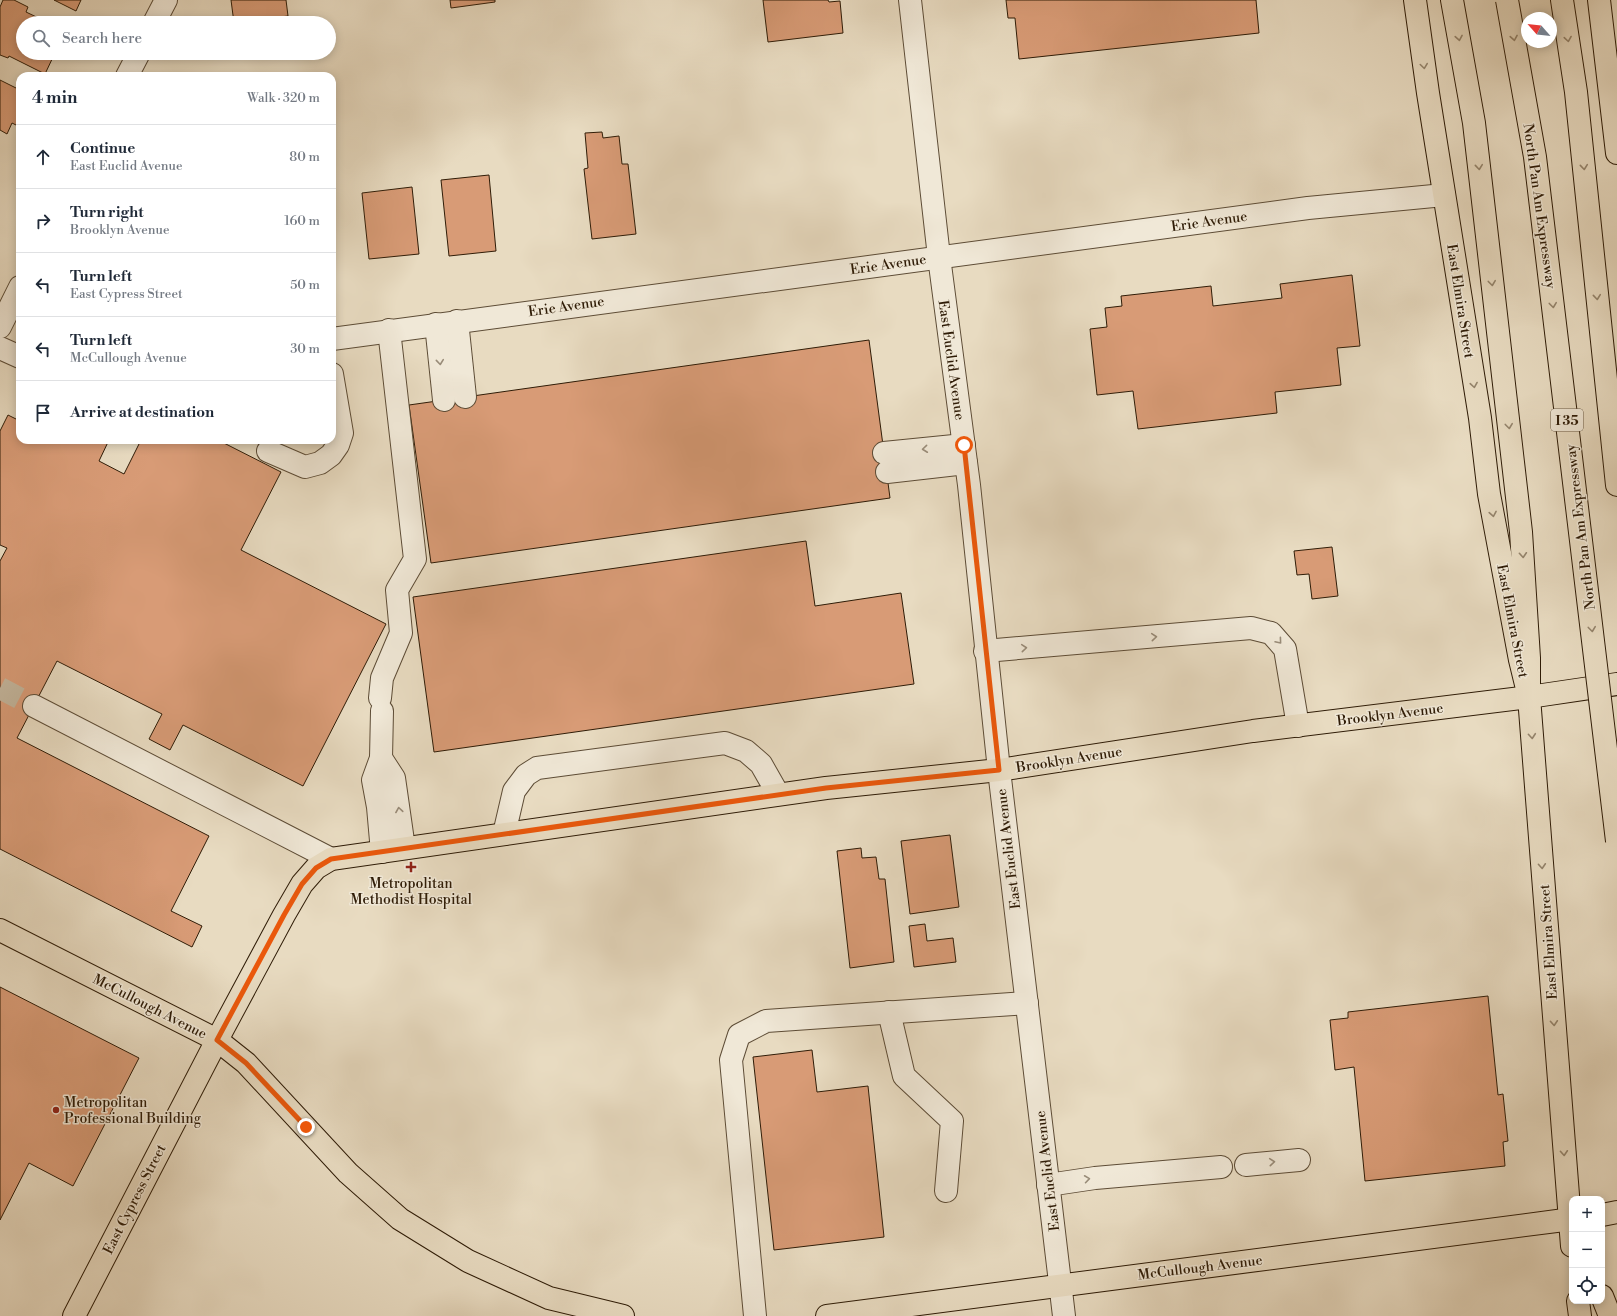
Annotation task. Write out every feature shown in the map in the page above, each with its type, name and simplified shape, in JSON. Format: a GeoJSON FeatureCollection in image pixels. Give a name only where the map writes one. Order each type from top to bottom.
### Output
{"type":"FeatureCollection","features":[{"type":"Feature","properties":{"kind":"main road","name":"East Elmira Street"},"geometry":{"type":"LineString","coordinates":[[1415,0],[1428,93],[1480,418],[1489,494],[1520,660],[1529,697],[1569,1196]]}},
{"type":"Feature","properties":{"kind":"main road"},"geometry":{"type":"LineString","coordinates":[[1452,0],[1474,123],[1521,532],[1529,658],[1529,697]]}},
{"type":"Feature","properties":{"kind":"main road","name":"North Pan Am Expressway"},"geometry":{"type":"LineString","coordinates":[[1507,0],[1536,157],[1617,841]]}},
{"type":"Feature","properties":{"kind":"main road"},"geometry":{"type":"LineString","coordinates":[[1562,0],[1576,92],[1617,484]]}},
{"type":"Feature","properties":{"kind":"main road"},"geometry":{"type":"LineString","coordinates":[[1599,0],[1617,154]]}},
{"type":"Feature","properties":{"kind":"main road","name":"Brooklyn Avenue"},"geometry":{"type":"LineString","coordinates":[[331,859],[778,794],[999,770],[1253,731],[1607,686]]}},
{"type":"Feature","properties":{"kind":"main road","name":"East Cypress Street"},"geometry":{"type":"LineString","coordinates":[[74,1316],[217,1040],[284,915],[302,884],[316,868],[331,859]]}},
{"type":"Feature","properties":{"kind":"main road","name":"McCullough Avenue"},"geometry":{"type":"LineString","coordinates":[[0,930],[217,1040],[246,1063],[348,1173],[400,1220],[468,1261],[549,1298],[623,1316]]}},
{"type":"Feature","properties":{"kind":"main road"},"geometry":{"type":"LineString","coordinates":[[1605,1214],[1617,1212]]}},
{"type":"Feature","properties":{"kind":"main road","name":"McCullough Avenue"},"geometry":{"type":"LineString","coordinates":[[827,1316],[1060,1285],[1569,1221]]}},
{"type":"Feature","properties":{"kind":"main road"},"geometry":{"type":"LineString","coordinates":[[1578,1304],[1580,1316]]}},
{"type":"Feature","properties":{"kind":"main road"},"geometry":{"type":"LineString","coordinates":[[1605,1304],[1610,1316]]}},
{"type":"Feature","properties":{"kind":"street"},"geometry":{"type":"LineString","coordinates":[[158,16],[166,0]]}},
{"type":"Feature","properties":{"kind":"street","name":"East Euclid Avenue"},"geometry":{"type":"LineString","coordinates":[[910,0],[938,257],[965,454],[985,651],[1064,1316]]}},
{"type":"Feature","properties":{"kind":"street"},"geometry":{"type":"LineString","coordinates":[[130,72],[136,60]]}},
{"type":"Feature","properties":{"kind":"street","name":"Erie Avenue"},"geometry":{"type":"LineString","coordinates":[[336,337],[1308,208],[1444,194]]}},
{"type":"Feature","properties":{"kind":"street"},"geometry":{"type":"LineString","coordinates":[[0,327],[16,295]]}},
{"type":"Feature","properties":{"kind":"street"},"geometry":{"type":"LineString","coordinates":[[446,322],[455,399]]}},
{"type":"Feature","properties":{"kind":"street"},"geometry":{"type":"LineString","coordinates":[[382,852],[378,806],[373,780],[381,758],[382,678],[401,633],[397,590],[415,559],[389,330]]}},
{"type":"Feature","properties":{"kind":"street"},"geometry":{"type":"LineString","coordinates":[[0,348],[16,355]]}},
{"type":"Feature","properties":{"kind":"street"},"geometry":{"type":"LineString","coordinates":[[268,451],[305,467],[320,463],[331,454],[338,445],[342,433],[336,398]]}},
{"type":"Feature","properties":{"kind":"street"},"geometry":{"type":"LineString","coordinates":[[885,462],[965,454]]}},
{"type":"Feature","properties":{"kind":"street"},"geometry":{"type":"LineString","coordinates":[[985,651],[1251,628],[1271,632],[1285,649],[1298,726]]}},
{"type":"Feature","properties":{"kind":"street"},"geometry":{"type":"LineString","coordinates":[[34,706],[331,859]]}},
{"type":"Feature","properties":{"kind":"street"},"geometry":{"type":"LineString","coordinates":[[504,834],[514,791],[526,775],[537,768],[725,743],[746,751],[761,764],[778,794]]}},
{"type":"Feature","properties":{"kind":"street"},"geometry":{"type":"LineString","coordinates":[[381,758],[394,778],[404,848]]}},
{"type":"Feature","properties":{"kind":"street"},"geometry":{"type":"LineString","coordinates":[[755,1316],[731,1060],[739,1035],[766,1022],[1027,1003]]}},
{"type":"Feature","properties":{"kind":"street"},"geometry":{"type":"LineString","coordinates":[[889,1012],[904,1076],[952,1122],[946,1191]]}},
{"type":"Feature","properties":{"kind":"street"},"geometry":{"type":"LineString","coordinates":[[1246,1165],[1299,1160]]}},
{"type":"Feature","properties":{"kind":"street"},"geometry":{"type":"LineString","coordinates":[[1048,1185],[1095,1178],[1221,1167]]}},
{"type":"Feature","properties":{"kind":"building"},"geometry":{"type":"Polygon","coordinates":[[[3,0],[14,0],[28,7],[26,12],[34,16],[16,16],[16,60],[9,56],[8,58],[0,55],[0,7],[3,0]]]}},
{"type":"Feature","properties":{"kind":"building"},"geometry":{"type":"Polygon","coordinates":[[[54,0],[81,0],[76,11],[54,0]]]}},
{"type":"Feature","properties":{"kind":"building"},"geometry":{"type":"Polygon","coordinates":[[[231,0],[286,0],[288,16],[233,16],[231,0]]]}},
{"type":"Feature","properties":{"kind":"building"},"geometry":{"type":"Polygon","coordinates":[[[450,0],[495,0],[495,2],[451,8],[450,0]]]}},
{"type":"Feature","properties":{"kind":"building"},"geometry":{"type":"Polygon","coordinates":[[[763,0],[840,1],[843,33],[768,42],[763,0]]]}},
{"type":"Feature","properties":{"kind":"building"},"geometry":{"type":"Polygon","coordinates":[[[1006,0],[1256,0],[1259,33],[1019,59],[1015,18],[1008,18],[1006,0]]]}},
{"type":"Feature","properties":{"kind":"building"},"geometry":{"type":"Polygon","coordinates":[[[17,60],[52,60],[46,72],[41,72],[17,60]]]}},
{"type":"Feature","properties":{"kind":"building"},"geometry":{"type":"Polygon","coordinates":[[[0,80],[16,88],[16,125],[12,123],[7,134],[0,130],[0,80]]]}},
{"type":"Feature","properties":{"kind":"building"},"geometry":{"type":"Polygon","coordinates":[[[602,132],[603,138],[619,136],[622,164],[628,164],[636,234],[592,239],[584,169],[588,168],[585,133],[602,132]]]}},
{"type":"Feature","properties":{"kind":"building"},"geometry":{"type":"Polygon","coordinates":[[[489,175],[496,251],[449,256],[441,180],[489,175]]]}},
{"type":"Feature","properties":{"kind":"building"},"geometry":{"type":"Polygon","coordinates":[[[412,187],[419,254],[369,259],[362,193],[412,187]]]}},
{"type":"Feature","properties":{"kind":"building"},"geometry":{"type":"Polygon","coordinates":[[[1352,275],[1360,346],[1337,348],[1341,385],[1275,392],[1277,413],[1138,429],[1133,391],[1097,395],[1090,329],[1107,327],[1105,308],[1122,306],[1121,296],[1211,286],[1213,306],[1282,298],[1280,284],[1352,275]]]}},
{"type":"Feature","properties":{"kind":"building"},"geometry":{"type":"Polygon","coordinates":[[[869,340],[890,498],[431,563],[409,405],[869,340]]]}},
{"type":"Feature","properties":{"kind":"building"},"geometry":{"type":"Polygon","coordinates":[[[8,415],[16,419],[16,444],[107,444],[99,461],[124,474],[139,444],[226,444],[281,472],[241,550],[386,624],[303,786],[183,725],[170,750],[149,739],[162,714],[57,661],[17,738],[209,836],[171,911],[202,926],[192,947],[0,849],[0,561],[7,548],[0,545],[0,431],[8,415]]]}},
{"type":"Feature","properties":{"kind":"building"},"geometry":{"type":"Polygon","coordinates":[[[806,541],[815,606],[901,593],[914,684],[434,752],[413,597],[806,541]]]}},
{"type":"Feature","properties":{"kind":"building"},"geometry":{"type":"Polygon","coordinates":[[[1332,547],[1338,596],[1312,599],[1309,574],[1297,575],[1294,551],[1332,547]]]}},
{"type":"Feature","properties":{"kind":"building"},"geometry":{"type":"Polygon","coordinates":[[[950,835],[959,907],[910,914],[901,841],[950,835]]]}},
{"type":"Feature","properties":{"kind":"building"},"geometry":{"type":"Polygon","coordinates":[[[861,848],[862,858],[876,857],[879,879],[885,879],[894,962],[850,968],[837,851],[861,848]]]}},
{"type":"Feature","properties":{"kind":"building"},"geometry":{"type":"Polygon","coordinates":[[[925,924],[927,941],[953,938],[956,962],[914,967],[909,926],[925,924]]]}},
{"type":"Feature","properties":{"kind":"building","name":"Metropolitan Professional Building"},"geometry":{"type":"Polygon","coordinates":[[[0,987],[139,1058],[73,1186],[29,1163],[0,1220],[0,987]]]}},
{"type":"Feature","properties":{"kind":"building"},"geometry":{"type":"Polygon","coordinates":[[[1488,996],[1498,1095],[1503,1094],[1508,1141],[1503,1142],[1505,1166],[1365,1181],[1354,1067],[1335,1070],[1330,1020],[1348,1018],[1348,1012],[1488,996]]]}},
{"type":"Feature","properties":{"kind":"building"},"geometry":{"type":"Polygon","coordinates":[[[812,1050],[817,1092],[868,1086],[884,1237],[774,1250],[753,1057],[812,1050]]]}},
{"type":"Feature","properties":{"kind":"tunnel"},"geometry":{"type":"LineString","coordinates":[[0,688],[34,706]]}},
{"type":"Feature","properties":{"kind":"place","name":"Metropolitan Methodist Hospital"},"geometry":{"type":"Point","coordinates":[411,867]}},
{"type":"Feature","properties":{"kind":"place","name":"Metropolitan Professional Building"},"geometry":{"type":"Point","coordinates":[56,1110]}},
{"type":"Feature","properties":{"kind":"route"},"geometry":{"type":"LineString","coordinates":[[306,1127],[246,1063],[217,1040],[302,884],[316,868],[331,859],[778,794],[999,770],[964,445]]}}]}
